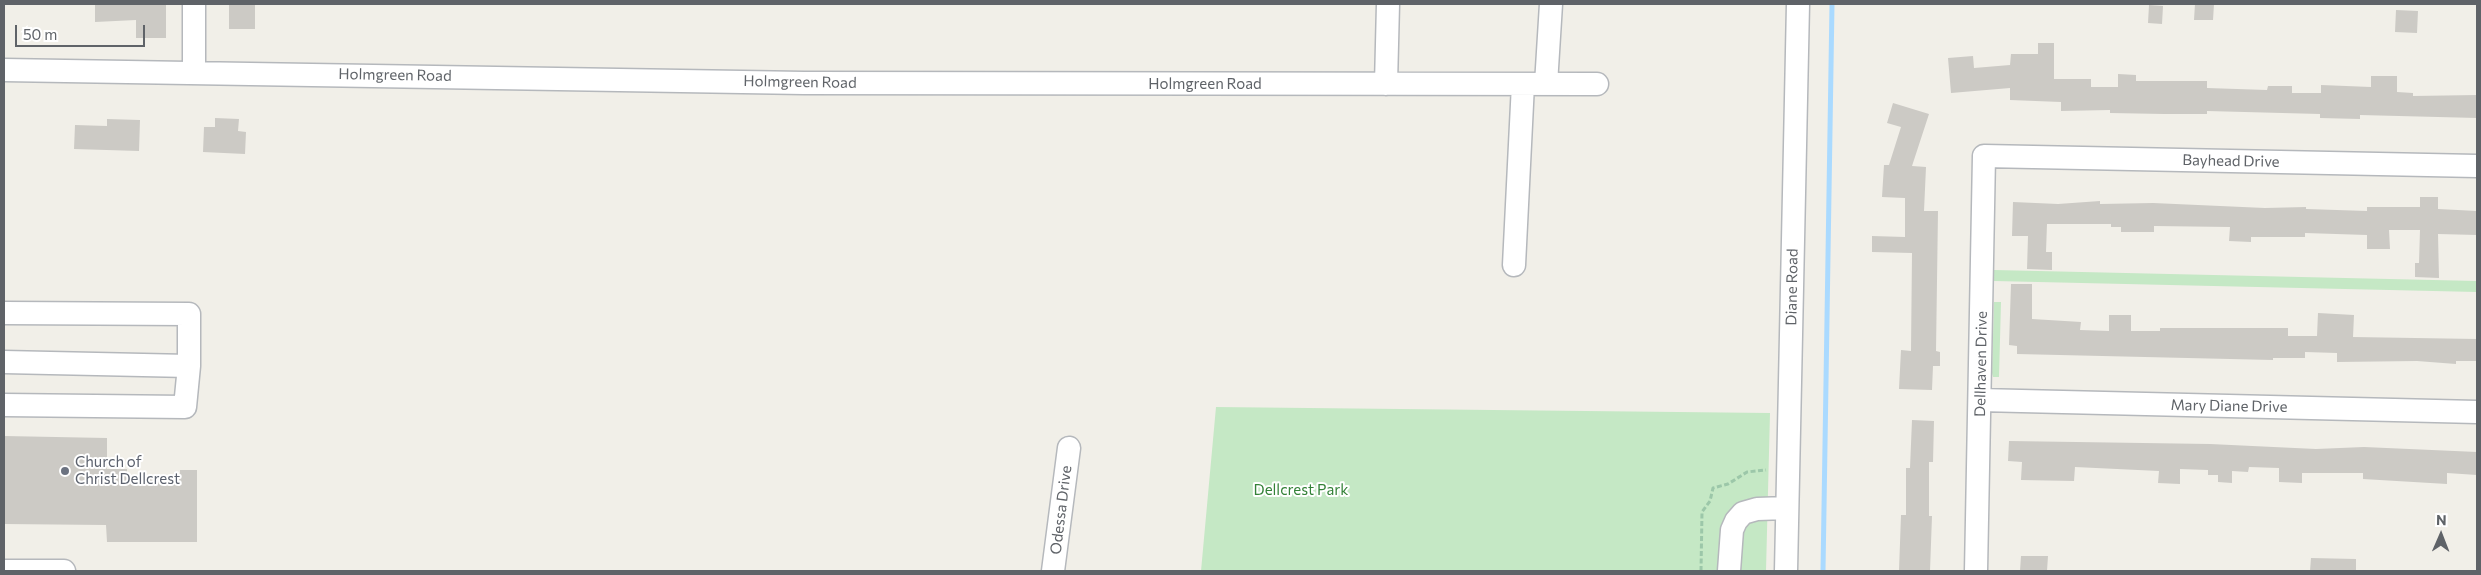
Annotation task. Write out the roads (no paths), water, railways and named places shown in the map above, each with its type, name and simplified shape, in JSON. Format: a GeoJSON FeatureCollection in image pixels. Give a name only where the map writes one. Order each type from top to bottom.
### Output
{"type":"FeatureCollection","features":[{"type":"Feature","properties":{"kind":"street"},"geometry":{"type":"LineString","coordinates":[[194,4],[194,72]]}},
{"type":"Feature","properties":{"kind":"street"},"geometry":{"type":"LineString","coordinates":[[1386,84],[1388,4]]}},
{"type":"Feature","properties":{"kind":"street"},"geometry":{"type":"LineString","coordinates":[[1546,84],[1551,4]]}},
{"type":"Feature","properties":{"kind":"street","name":"Diane Road"},"geometry":{"type":"LineString","coordinates":[[1786,571],[1798,4]]}},
{"type":"Feature","properties":{"kind":"street","name":"Holmgreen Road"},"geometry":{"type":"LineString","coordinates":[[4,70],[804,83],[1596,84]]}},
{"type":"Feature","properties":{"kind":"street"},"geometry":{"type":"LineString","coordinates":[[1514,265],[1523,84]]}},
{"type":"Feature","properties":{"kind":"street","name":"Bayhead Drive"},"geometry":{"type":"LineString","coordinates":[[1984,156],[2477,166]]}},
{"type":"Feature","properties":{"kind":"street","name":"Dellhaven Drive"},"geometry":{"type":"LineString","coordinates":[[1976,571],[1984,156]]}},
{"type":"Feature","properties":{"kind":"street"},"geometry":{"type":"LineString","coordinates":[[4,313],[189,314],[185,408],[4,405]]}},
{"type":"Feature","properties":{"kind":"street"},"geometry":{"type":"LineString","coordinates":[[4,362],[188,366]]}},
{"type":"Feature","properties":{"kind":"street","name":"Mary Diane Drive"},"geometry":{"type":"LineString","coordinates":[[1980,400],[2477,412]]}},
{"type":"Feature","properties":{"kind":"street","name":"Odessa Drive"},"geometry":{"type":"LineString","coordinates":[[1053,571],[1069,448]]}},
{"type":"Feature","properties":{"kind":"street"},"geometry":{"type":"LineString","coordinates":[[1730,571],[1732,530],[1736,521],[1743,513],[1757,509],[1787,508]]}},
{"type":"Feature","properties":{"kind":"street"},"geometry":{"type":"LineString","coordinates":[[4,571],[64,571]]}},
{"type":"Feature","properties":{"kind":"waterway"},"geometry":{"type":"LineString","coordinates":[[1823,571],[1832,4]]}},
{"type":"Feature","properties":{"kind":"place","name":"Church of Christ Dellcrest"},"geometry":{"type":"Point","coordinates":[65,471]}},
{"type":"Feature","properties":{"kind":"park label","name":"Dellcrest Park"},"geometry":{"type":"Point","coordinates":[1301,490]}}]}
